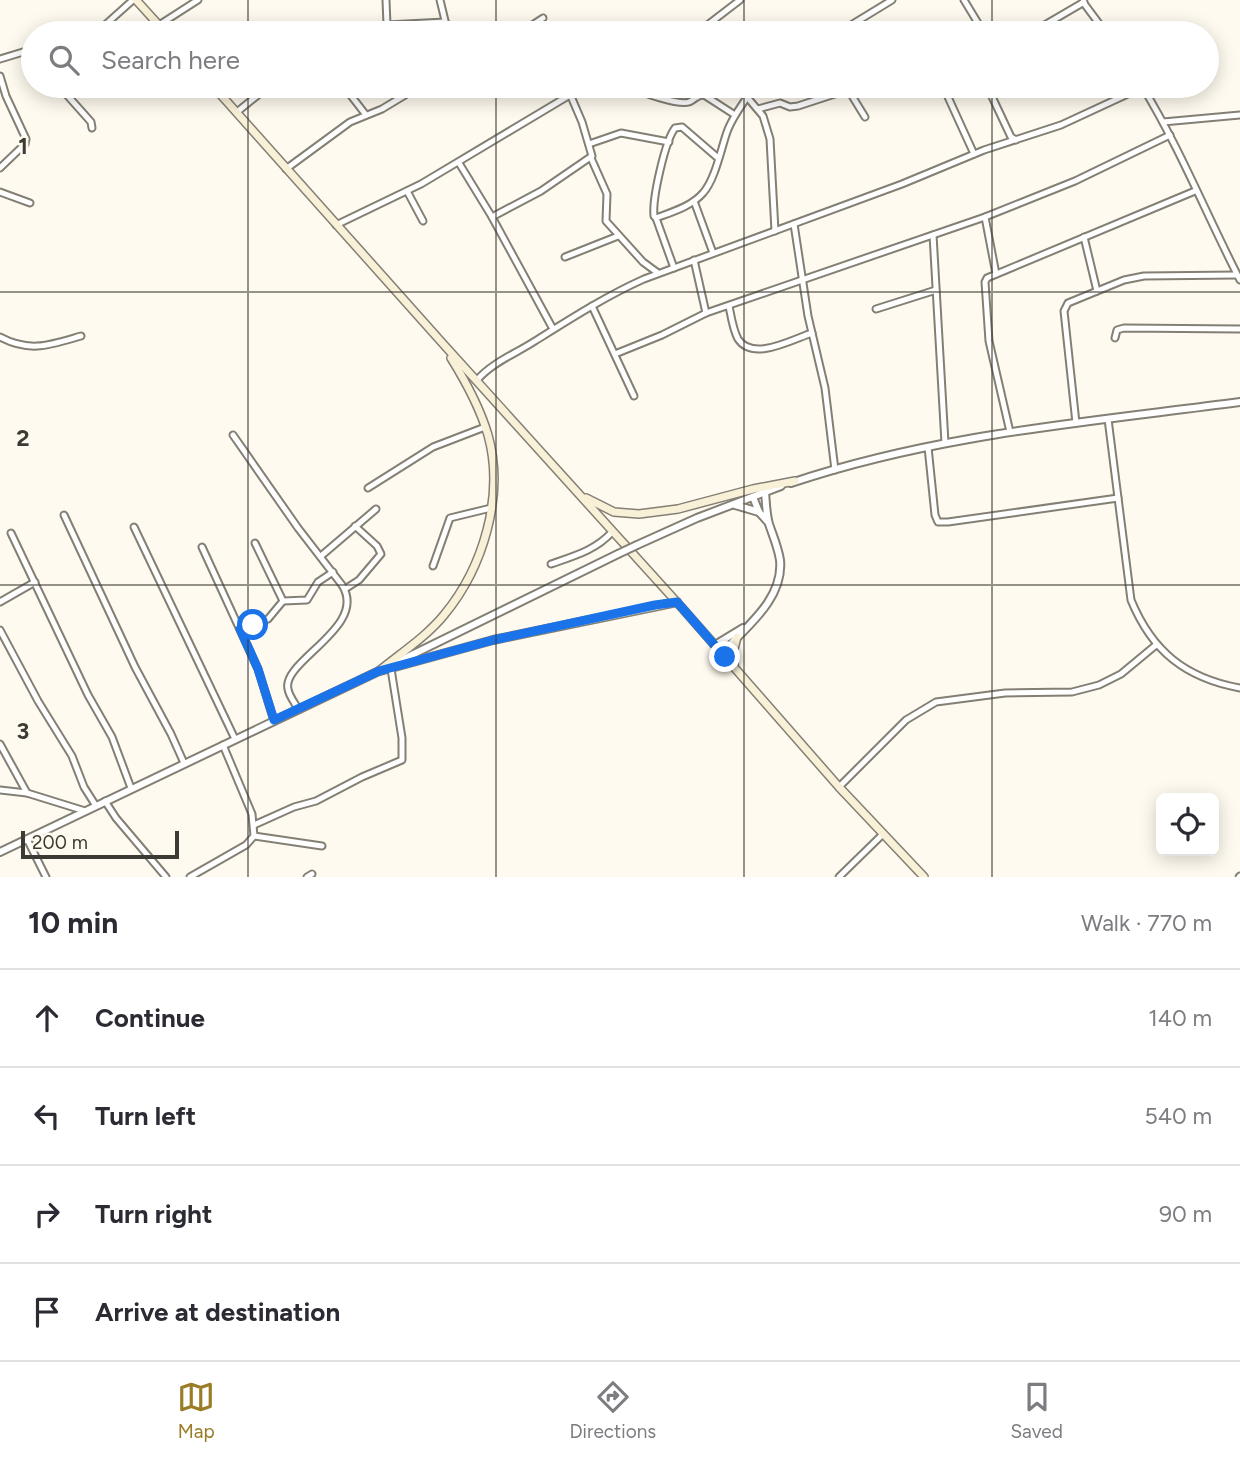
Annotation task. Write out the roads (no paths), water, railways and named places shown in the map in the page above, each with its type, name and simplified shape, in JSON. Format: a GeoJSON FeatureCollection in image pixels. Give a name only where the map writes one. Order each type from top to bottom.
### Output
{"type":"FeatureCollection","features":[{"type":"Feature","properties":{"kind":"main road"},"geometry":{"type":"LineString","coordinates":[[135,0],[155,21]]}},
{"type":"Feature","properties":{"kind":"main road"},"geometry":{"type":"LineString","coordinates":[[224,98],[677,602],[839,787],[924,877]]}},
{"type":"Feature","properties":{"kind":"main road"},"geometry":{"type":"LineString","coordinates":[[379,671],[442,617],[462,591],[486,535],[491,508],[491,456],[485,427],[475,402],[445,346]]}},
{"type":"Feature","properties":{"kind":"main road"},"geometry":{"type":"LineString","coordinates":[[576,492],[614,512],[639,514],[678,509],[794,481]]}},
{"type":"Feature","properties":{"kind":"main road"},"geometry":{"type":"LineString","coordinates":[[379,671],[493,640],[677,602]]}},
{"type":"Feature","properties":{"kind":"main road"},"geometry":{"type":"LineString","coordinates":[[734,667],[737,637]]}},
{"type":"Feature","properties":{"kind":"street"},"geometry":{"type":"LineString","coordinates":[[110,21],[135,0]]}},
{"type":"Feature","properties":{"kind":"street"},"geometry":{"type":"LineString","coordinates":[[165,21],[198,0]]}},
{"type":"Feature","properties":{"kind":"street"},"geometry":{"type":"LineString","coordinates":[[386,0],[387,21]]}},
{"type":"Feature","properties":{"kind":"street"},"geometry":{"type":"LineString","coordinates":[[440,0],[445,21]]}},
{"type":"Feature","properties":{"kind":"street"},"geometry":{"type":"LineString","coordinates":[[712,21],[740,0]]}},
{"type":"Feature","properties":{"kind":"street"},"geometry":{"type":"LineString","coordinates":[[858,21],[892,0]]}},
{"type":"Feature","properties":{"kind":"street"},"geometry":{"type":"LineString","coordinates":[[964,0],[977,21]]}},
{"type":"Feature","properties":{"kind":"street"},"geometry":{"type":"LineString","coordinates":[[1050,21],[1083,1],[1097,21]]}},
{"type":"Feature","properties":{"kind":"street"},"geometry":{"type":"LineString","coordinates":[[538,21],[543,18]]}},
{"type":"Feature","properties":{"kind":"street"},"geometry":{"type":"LineString","coordinates":[[0,59],[21,53]]}},
{"type":"Feature","properties":{"kind":"street"},"geometry":{"type":"LineString","coordinates":[[0,76],[26,139],[25,144],[0,168]]}},
{"type":"Feature","properties":{"kind":"street"},"geometry":{"type":"LineString","coordinates":[[70,98],[91,122],[92,128]]}},
{"type":"Feature","properties":{"kind":"street"},"geometry":{"type":"LineString","coordinates":[[237,112],[254,98]]}},
{"type":"Feature","properties":{"kind":"street"},"geometry":{"type":"LineString","coordinates":[[353,98],[366,115]]}},
{"type":"Feature","properties":{"kind":"street"},"geometry":{"type":"LineString","coordinates":[[286,169],[340,129],[400,98]]}},
{"type":"Feature","properties":{"kind":"street"},"geometry":{"type":"LineString","coordinates":[[336,225],[459,163],[564,98]]}},
{"type":"Feature","properties":{"kind":"street"},"geometry":{"type":"LineString","coordinates":[[572,98],[589,144],[591,158],[607,194],[606,221],[643,262],[658,273]]}},
{"type":"Feature","properties":{"kind":"street"},"geometry":{"type":"LineString","coordinates":[[663,98],[684,103],[693,98]]}},
{"type":"Feature","properties":{"kind":"street"},"geometry":{"type":"LineString","coordinates":[[708,98],[735,116]]}},
{"type":"Feature","properties":{"kind":"street"},"geometry":{"type":"LineString","coordinates":[[656,218],[694,201],[708,187],[735,116],[746,98]]}},
{"type":"Feature","properties":{"kind":"street"},"geometry":{"type":"LineString","coordinates":[[748,98],[758,109],[770,139],[775,231]]}},
{"type":"Feature","properties":{"kind":"street"},"geometry":{"type":"LineString","coordinates":[[758,109],[780,103],[790,107],[798,106],[820,98]]}},
{"type":"Feature","properties":{"kind":"street"},"geometry":{"type":"LineString","coordinates":[[853,98],[865,117]]}},
{"type":"Feature","properties":{"kind":"street"},"geometry":{"type":"LineString","coordinates":[[948,98],[974,154]]}},
{"type":"Feature","properties":{"kind":"street"},"geometry":{"type":"LineString","coordinates":[[993,98],[1011,137],[1016,140]]}},
{"type":"Feature","properties":{"kind":"street"},"geometry":{"type":"LineString","coordinates":[[477,380],[494,365],[553,329],[624,288],[658,273],[974,154],[1061,125],[1117,98]]}},
{"type":"Feature","properties":{"kind":"street"},"geometry":{"type":"LineString","coordinates":[[1076,423],[1064,311],[1068,303],[1124,280],[1144,276],[1239,277],[1170,135],[1149,98]]}},
{"type":"Feature","properties":{"kind":"street"},"geometry":{"type":"LineString","coordinates":[[1163,122],[1240,115]]}},
{"type":"Feature","properties":{"kind":"street"},"geometry":{"type":"LineString","coordinates":[[674,268],[653,212],[668,142],[675,128],[682,127],[718,158]]}},
{"type":"Feature","properties":{"kind":"street"},"geometry":{"type":"LineString","coordinates":[[589,144],[621,133],[668,142]]}},
{"type":"Feature","properties":{"kind":"street"},"geometry":{"type":"LineString","coordinates":[[615,354],[706,313],[985,218],[1075,181],[1170,135]]}},
{"type":"Feature","properties":{"kind":"street"},"geometry":{"type":"LineString","coordinates":[[492,218],[541,191],[591,158]]}},
{"type":"Feature","properties":{"kind":"street"},"geometry":{"type":"LineString","coordinates":[[459,163],[553,329]]}},
{"type":"Feature","properties":{"kind":"street"},"geometry":{"type":"LineString","coordinates":[[407,191],[423,222]]}},
{"type":"Feature","properties":{"kind":"street"},"geometry":{"type":"LineString","coordinates":[[1010,432],[989,341],[985,282],[987,278],[1195,191]]}},
{"type":"Feature","properties":{"kind":"street"},"geometry":{"type":"LineString","coordinates":[[0,192],[30,203]]}},
{"type":"Feature","properties":{"kind":"street"},"geometry":{"type":"LineString","coordinates":[[694,201],[713,253]]}},
{"type":"Feature","properties":{"kind":"street"},"geometry":{"type":"LineString","coordinates":[[985,218],[996,274]]}},
{"type":"Feature","properties":{"kind":"street"},"geometry":{"type":"LineString","coordinates":[[794,224],[802,282],[825,388],[835,470]]}},
{"type":"Feature","properties":{"kind":"street"},"geometry":{"type":"LineString","coordinates":[[933,235],[945,443]]}},
{"type":"Feature","properties":{"kind":"street"},"geometry":{"type":"LineString","coordinates":[[565,257],[618,236]]}},
{"type":"Feature","properties":{"kind":"street"},"geometry":{"type":"LineString","coordinates":[[1084,237],[1097,291]]}},
{"type":"Feature","properties":{"kind":"street"},"geometry":{"type":"LineString","coordinates":[[694,260],[706,313]]}},
{"type":"Feature","properties":{"kind":"street"},"geometry":{"type":"LineString","coordinates":[[876,309],[936,290]]}},
{"type":"Feature","properties":{"kind":"street"},"geometry":{"type":"LineString","coordinates":[[592,306],[634,396]]}},
{"type":"Feature","properties":{"kind":"street"},"geometry":{"type":"LineString","coordinates":[[729,306],[737,338],[747,348],[760,349],[812,333]]}},
{"type":"Feature","properties":{"kind":"street"},"geometry":{"type":"LineString","coordinates":[[1115,338],[1117,330],[1124,328],[1240,329]]}},
{"type":"Feature","properties":{"kind":"street"},"geometry":{"type":"LineString","coordinates":[[0,337],[16,345],[45,347],[81,336]]}},
{"type":"Feature","properties":{"kind":"street"},"geometry":{"type":"LineString","coordinates":[[0,852],[637,545],[794,481],[945,443],[1240,402]]}},
{"type":"Feature","properties":{"kind":"street"},"geometry":{"type":"LineString","coordinates":[[1108,419],[1131,600],[1141,624],[1156,645],[1194,674],[1221,685],[1240,688]]}},
{"type":"Feature","properties":{"kind":"street"},"geometry":{"type":"LineString","coordinates":[[368,488],[433,447],[485,427]]}},
{"type":"Feature","properties":{"kind":"street"},"geometry":{"type":"LineString","coordinates":[[233,435],[298,528],[345,589],[345,610],[340,623],[289,681],[288,691],[298,709]]}},
{"type":"Feature","properties":{"kind":"street"},"geometry":{"type":"LineString","coordinates":[[928,447],[938,522],[1118,498]]}},
{"type":"Feature","properties":{"kind":"street"},"geometry":{"type":"LineString","coordinates":[[722,653],[771,600],[780,575],[765,492]]}},
{"type":"Feature","properties":{"kind":"street"},"geometry":{"type":"LineString","coordinates":[[753,497],[759,512],[769,524]]}},
{"type":"Feature","properties":{"kind":"street"},"geometry":{"type":"LineString","coordinates":[[733,505],[759,512]]}},
{"type":"Feature","properties":{"kind":"street"},"geometry":{"type":"LineString","coordinates":[[433,566],[450,518],[491,508]]}},
{"type":"Feature","properties":{"kind":"street"},"geometry":{"type":"LineString","coordinates":[[321,556],[376,509]]}},
{"type":"Feature","properties":{"kind":"street"},"geometry":{"type":"LineString","coordinates":[[64,516],[135,667],[184,763]]}},
{"type":"Feature","properties":{"kind":"street"},"geometry":{"type":"LineString","coordinates":[[345,589],[359,580],[380,554],[377,546],[355,526]]}},
{"type":"Feature","properties":{"kind":"street"},"geometry":{"type":"LineString","coordinates":[[134,527],[235,739]]}},
{"type":"Feature","properties":{"kind":"street"},"geometry":{"type":"LineString","coordinates":[[551,564],[598,545],[612,532]]}},
{"type":"Feature","properties":{"kind":"street"},"geometry":{"type":"LineString","coordinates":[[11,533],[88,695],[112,737],[131,788]]}},
{"type":"Feature","properties":{"kind":"street"},"geometry":{"type":"LineString","coordinates":[[256,543],[283,601]]}},
{"type":"Feature","properties":{"kind":"street"},"geometry":{"type":"LineString","coordinates":[[202,547],[258,669],[274,720]]}},
{"type":"Feature","properties":{"kind":"street"},"geometry":{"type":"LineString","coordinates":[[240,629],[268,619],[283,601],[307,600],[318,582],[332,572]]}},
{"type":"Feature","properties":{"kind":"street"},"geometry":{"type":"LineString","coordinates":[[0,602],[35,582]]}},
{"type":"Feature","properties":{"kind":"street"},"geometry":{"type":"LineString","coordinates":[[715,645],[745,627]]}},
{"type":"Feature","properties":{"kind":"street"},"geometry":{"type":"LineString","coordinates":[[0,630],[38,701],[72,756],[84,787],[96,806]]}},
{"type":"Feature","properties":{"kind":"street"},"geometry":{"type":"LineString","coordinates":[[839,787],[906,720],[936,702],[1005,693],[1072,692],[1098,685],[1121,674],[1156,645]]}},
{"type":"Feature","properties":{"kind":"street"},"geometry":{"type":"LineString","coordinates":[[254,825],[294,807],[316,801],[402,760],[402,738],[391,669]]}},
{"type":"Feature","properties":{"kind":"street"},"geometry":{"type":"LineString","coordinates":[[0,744],[27,793]]}},
{"type":"Feature","properties":{"kind":"street"},"geometry":{"type":"LineString","coordinates":[[190,877],[246,845],[254,836],[254,825],[223,745]]}},
{"type":"Feature","properties":{"kind":"street"},"geometry":{"type":"LineString","coordinates":[[0,790],[27,793],[85,811]]}},
{"type":"Feature","properties":{"kind":"street"},"geometry":{"type":"LineString","coordinates":[[105,801],[166,877]]}},
{"type":"Feature","properties":{"kind":"street"},"geometry":{"type":"LineString","coordinates":[[839,877],[883,834]]}},
{"type":"Feature","properties":{"kind":"street"},"geometry":{"type":"LineString","coordinates":[[254,836],[322,846]]}},
{"type":"Feature","properties":{"kind":"street"},"geometry":{"type":"LineString","coordinates":[[27,839],[46,877]]}}]}
